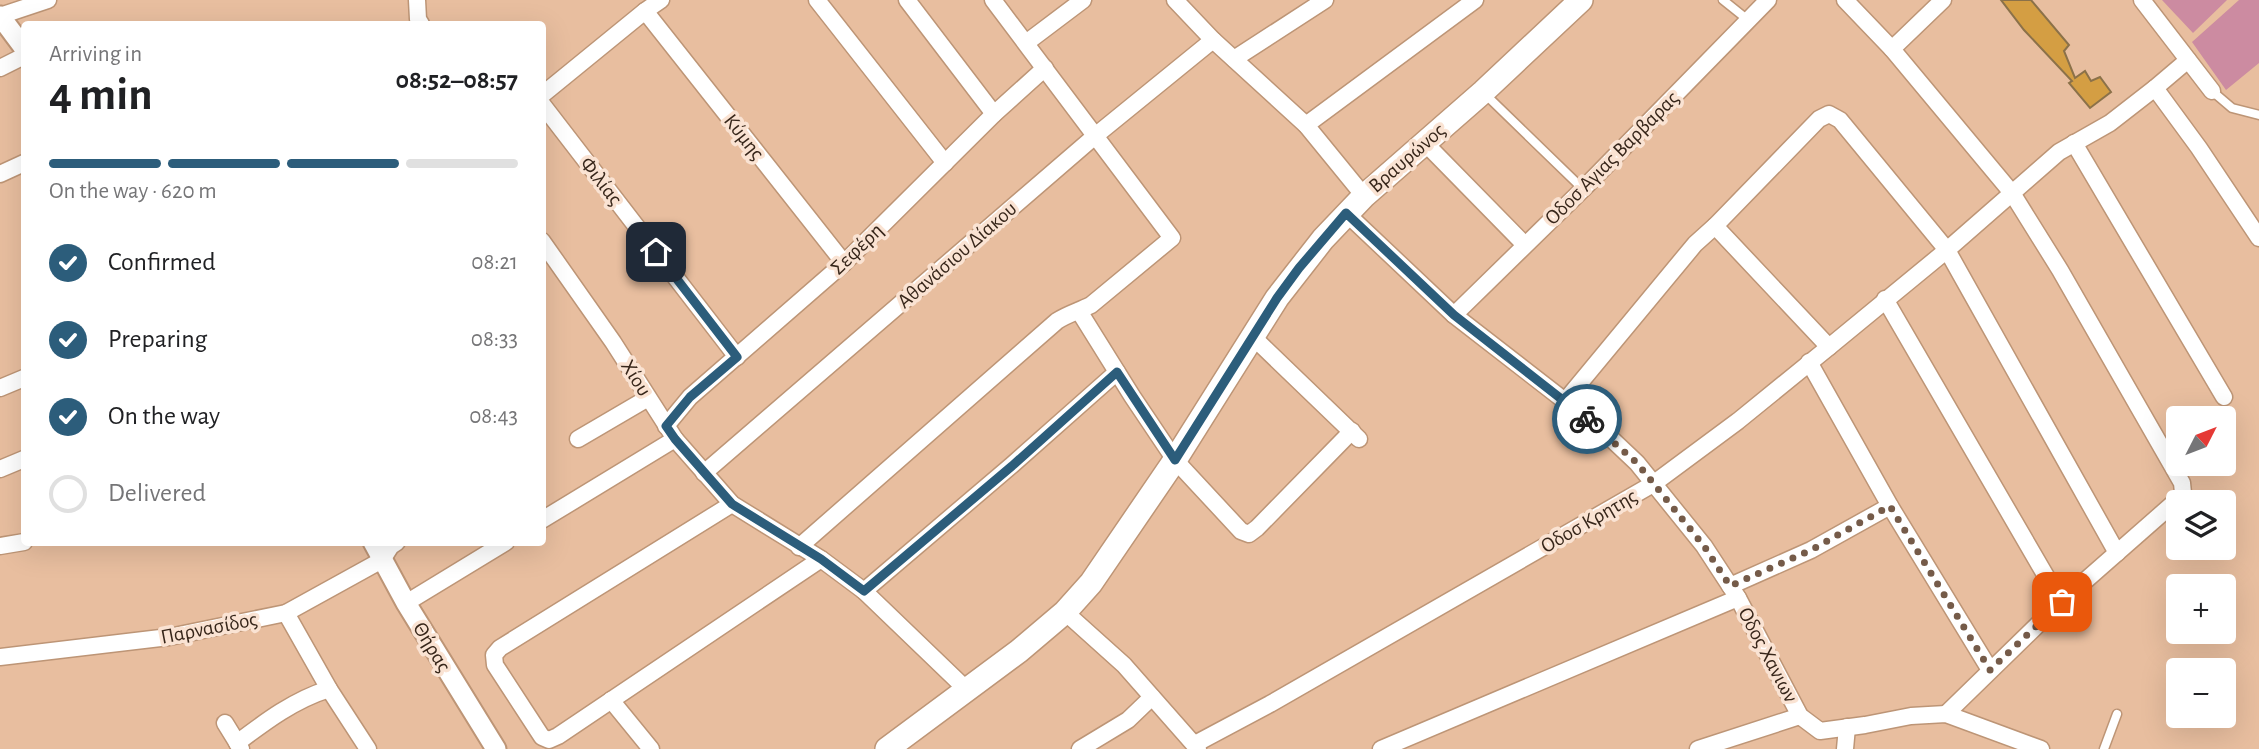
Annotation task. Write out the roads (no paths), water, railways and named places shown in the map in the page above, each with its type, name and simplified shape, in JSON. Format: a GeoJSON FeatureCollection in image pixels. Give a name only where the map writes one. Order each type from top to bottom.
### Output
{"type":"FeatureCollection","features":[{"type":"Feature","properties":{"kind":"main road","name":"Βραυρώνος"},"geometry":{"type":"LineString","coordinates":[[887,749],[1019,651],[1065,612],[1091,583],[1175,460],[1299,268],[1346,213],[1483,92],[1581,0]]}},
{"type":"Feature","properties":{"kind":"street"},"geometry":{"type":"LineString","coordinates":[[21,44],[0,16],[48,0]]}},
{"type":"Feature","properties":{"kind":"street"},"geometry":{"type":"LineString","coordinates":[[417,0],[420,21]]}},
{"type":"Feature","properties":{"kind":"street"},"geometry":{"type":"LineString","coordinates":[[546,92],[661,0]]}},
{"type":"Feature","properties":{"kind":"street"},"geometry":{"type":"LineString","coordinates":[[817,0],[945,163]]}},
{"type":"Feature","properties":{"kind":"street"},"geometry":{"type":"LineString","coordinates":[[907,0],[994,114]]}},
{"type":"Feature","properties":{"kind":"street"},"geometry":{"type":"LineString","coordinates":[[799,547],[1057,321],[1091,305],[1172,238],[993,0]]}},
{"type":"Feature","properties":{"kind":"street"},"geometry":{"type":"LineString","coordinates":[[1026,43],[1083,0]]}},
{"type":"Feature","properties":{"kind":"street"},"geometry":{"type":"LineString","coordinates":[[1175,0],[1213,40],[1306,125],[1364,196]]}},
{"type":"Feature","properties":{"kind":"street"},"geometry":{"type":"LineString","coordinates":[[1234,59],[1325,0]]}},
{"type":"Feature","properties":{"kind":"street"},"geometry":{"type":"LineString","coordinates":[[1306,125],[1475,0]]}},
{"type":"Feature","properties":{"kind":"street","name":"Οδοσ Αγιας Βαρβαρας"},"geometry":{"type":"LineString","coordinates":[[1454,315],[1768,0]]}},
{"type":"Feature","properties":{"kind":"street"},"geometry":{"type":"LineString","coordinates":[[1845,0],[1892,49],[2012,193],[2060,270],[2182,483],[2183,493],[2176,501],[2062,602],[1946,714]]}},
{"type":"Feature","properties":{"kind":"street"},"geometry":{"type":"LineString","coordinates":[[1892,49],[1943,0]]}},
{"type":"Feature","properties":{"kind":"street"},"geometry":{"type":"LineString","coordinates":[[2142,0],[2212,91]]}},
{"type":"Feature","properties":{"kind":"street","name":"Κύμης"},"geometry":{"type":"LineString","coordinates":[[645,11],[844,263]]}},
{"type":"Feature","properties":{"kind":"street","name":"Αθανάσιου Δίακου"},"geometry":{"type":"LineString","coordinates":[[704,473],[1095,136],[1213,40]]}},
{"type":"Feature","properties":{"kind":"street"},"geometry":{"type":"LineString","coordinates":[[0,68],[21,58]]}},
{"type":"Feature","properties":{"kind":"street","name":"Οδοσ Κρητης"},"geometry":{"type":"LineString","coordinates":[[1196,746],[1653,484],[1738,421],[1829,347],[1947,250],[2059,152],[2110,123],[2188,60]]}},
{"type":"Feature","properties":{"kind":"street","name":"Σεφέρη"},"geometry":{"type":"LineString","coordinates":[[546,517],[671,433],[690,397],[844,263],[994,114],[1045,68]]}},
{"type":"Feature","properties":{"kind":"street"},"geometry":{"type":"LineString","coordinates":[[2155,88],[2259,238]]}},
{"type":"Feature","properties":{"kind":"street","name":"Φιλίας"},"geometry":{"type":"LineString","coordinates":[[546,109],[737,357]]}},
{"type":"Feature","properties":{"kind":"street"},"geometry":{"type":"LineString","coordinates":[[1565,401],[1695,244],[1819,119],[1829,114],[1840,120],[1947,250],[2118,553]]}},
{"type":"Feature","properties":{"kind":"street"},"geometry":{"type":"LineString","coordinates":[[1425,143],[1525,245]]}},
{"type":"Feature","properties":{"kind":"street"},"geometry":{"type":"LineString","coordinates":[[2074,143],[2224,397]]}},
{"type":"Feature","properties":{"kind":"street"},"geometry":{"type":"LineString","coordinates":[[0,174],[21,164]]}},
{"type":"Feature","properties":{"kind":"street","name":"Οδος Χανιων"},"geometry":{"type":"LineString","coordinates":[[1346,213],[1454,315],[1601,429],[1637,463],[1704,546],[1734,592],[1800,716],[1820,731],[1911,716],[1946,714],[2041,749]]}},
{"type":"Feature","properties":{"kind":"street"},"geometry":{"type":"LineString","coordinates":[[1715,226],[1829,347]]}},
{"type":"Feature","properties":{"kind":"street","name":"Χίου"},"geometry":{"type":"LineString","coordinates":[[546,247],[613,342],[671,433],[732,504],[821,559],[864,591],[967,690]]}},
{"type":"Feature","properties":{"kind":"street"},"geometry":{"type":"LineString","coordinates":[[1885,299],[2062,602]]}},
{"type":"Feature","properties":{"kind":"street"},"geometry":{"type":"LineString","coordinates":[[1079,311],[1175,460],[1241,531],[1249,534],[1356,435],[1252,337]]}},
{"type":"Feature","properties":{"kind":"street"},"geometry":{"type":"LineString","coordinates":[[1809,362],[1890,506],[1990,670]]}},
{"type":"Feature","properties":{"kind":"street"},"geometry":{"type":"LineString","coordinates":[[864,591],[1012,466],[1117,372]]}},
{"type":"Feature","properties":{"kind":"street"},"geometry":{"type":"LineString","coordinates":[[0,388],[21,379]]}},
{"type":"Feature","properties":{"kind":"street"},"geometry":{"type":"LineString","coordinates":[[579,439],[648,398]]}},
{"type":"Feature","properties":{"kind":"street"},"geometry":{"type":"LineString","coordinates":[[0,469],[21,460]]}},
{"type":"Feature","properties":{"kind":"street"},"geometry":{"type":"LineString","coordinates":[[732,504],[500,648],[494,655],[495,665],[542,737],[549,740],[558,736],[821,559]]}},
{"type":"Feature","properties":{"kind":"street"},"geometry":{"type":"LineString","coordinates":[[1381,749],[1734,592],[1890,506]]}},
{"type":"Feature","properties":{"kind":"street"},"geometry":{"type":"LineString","coordinates":[[0,547],[21,543]]}},
{"type":"Feature","properties":{"kind":"street"},"geometry":{"type":"LineString","coordinates":[[407,603],[500,546]]}},
{"type":"Feature","properties":{"kind":"street","name":"Θήρας"},"geometry":{"type":"LineString","coordinates":[[378,551],[496,749]]}},
{"type":"Feature","properties":{"kind":"street","name":"Παρνασίδος"},"geometry":{"type":"LineString","coordinates":[[0,657],[169,637],[286,613],[378,551]]}},
{"type":"Feature","properties":{"kind":"street"},"geometry":{"type":"LineString","coordinates":[[1065,612],[1124,665],[1196,746]]}},
{"type":"Feature","properties":{"kind":"street"},"geometry":{"type":"LineString","coordinates":[[286,613],[329,689],[368,749]]}},
{"type":"Feature","properties":{"kind":"street"},"geometry":{"type":"LineString","coordinates":[[225,723],[239,746],[272,716],[309,695],[329,689]]}},
{"type":"Feature","properties":{"kind":"street"},"geometry":{"type":"LineString","coordinates":[[1080,749],[1128,720],[1152,697]]}},
{"type":"Feature","properties":{"kind":"street"},"geometry":{"type":"LineString","coordinates":[[611,700],[651,749]]}},
{"type":"Feature","properties":{"kind":"street"},"geometry":{"type":"LineString","coordinates":[[1698,749],[1800,716]]}},
{"type":"Feature","properties":{"kind":"street"},"geometry":{"type":"LineString","coordinates":[[1845,749],[1847,727]]}},
{"type":"Feature","properties":{"kind":"lane"},"geometry":{"type":"LineString","coordinates":[[1723,0],[1748,20]]}},
{"type":"Feature","properties":{"kind":"lane"},"geometry":{"type":"LineString","coordinates":[[2212,91],[2232,108],[2259,115]]}},
{"type":"Feature","properties":{"kind":"lane"},"geometry":{"type":"LineString","coordinates":[[1483,92],[1583,188]]}},
{"type":"Feature","properties":{"kind":"lane"},"geometry":{"type":"LineString","coordinates":[[2104,749],[2118,714]]}}]}
